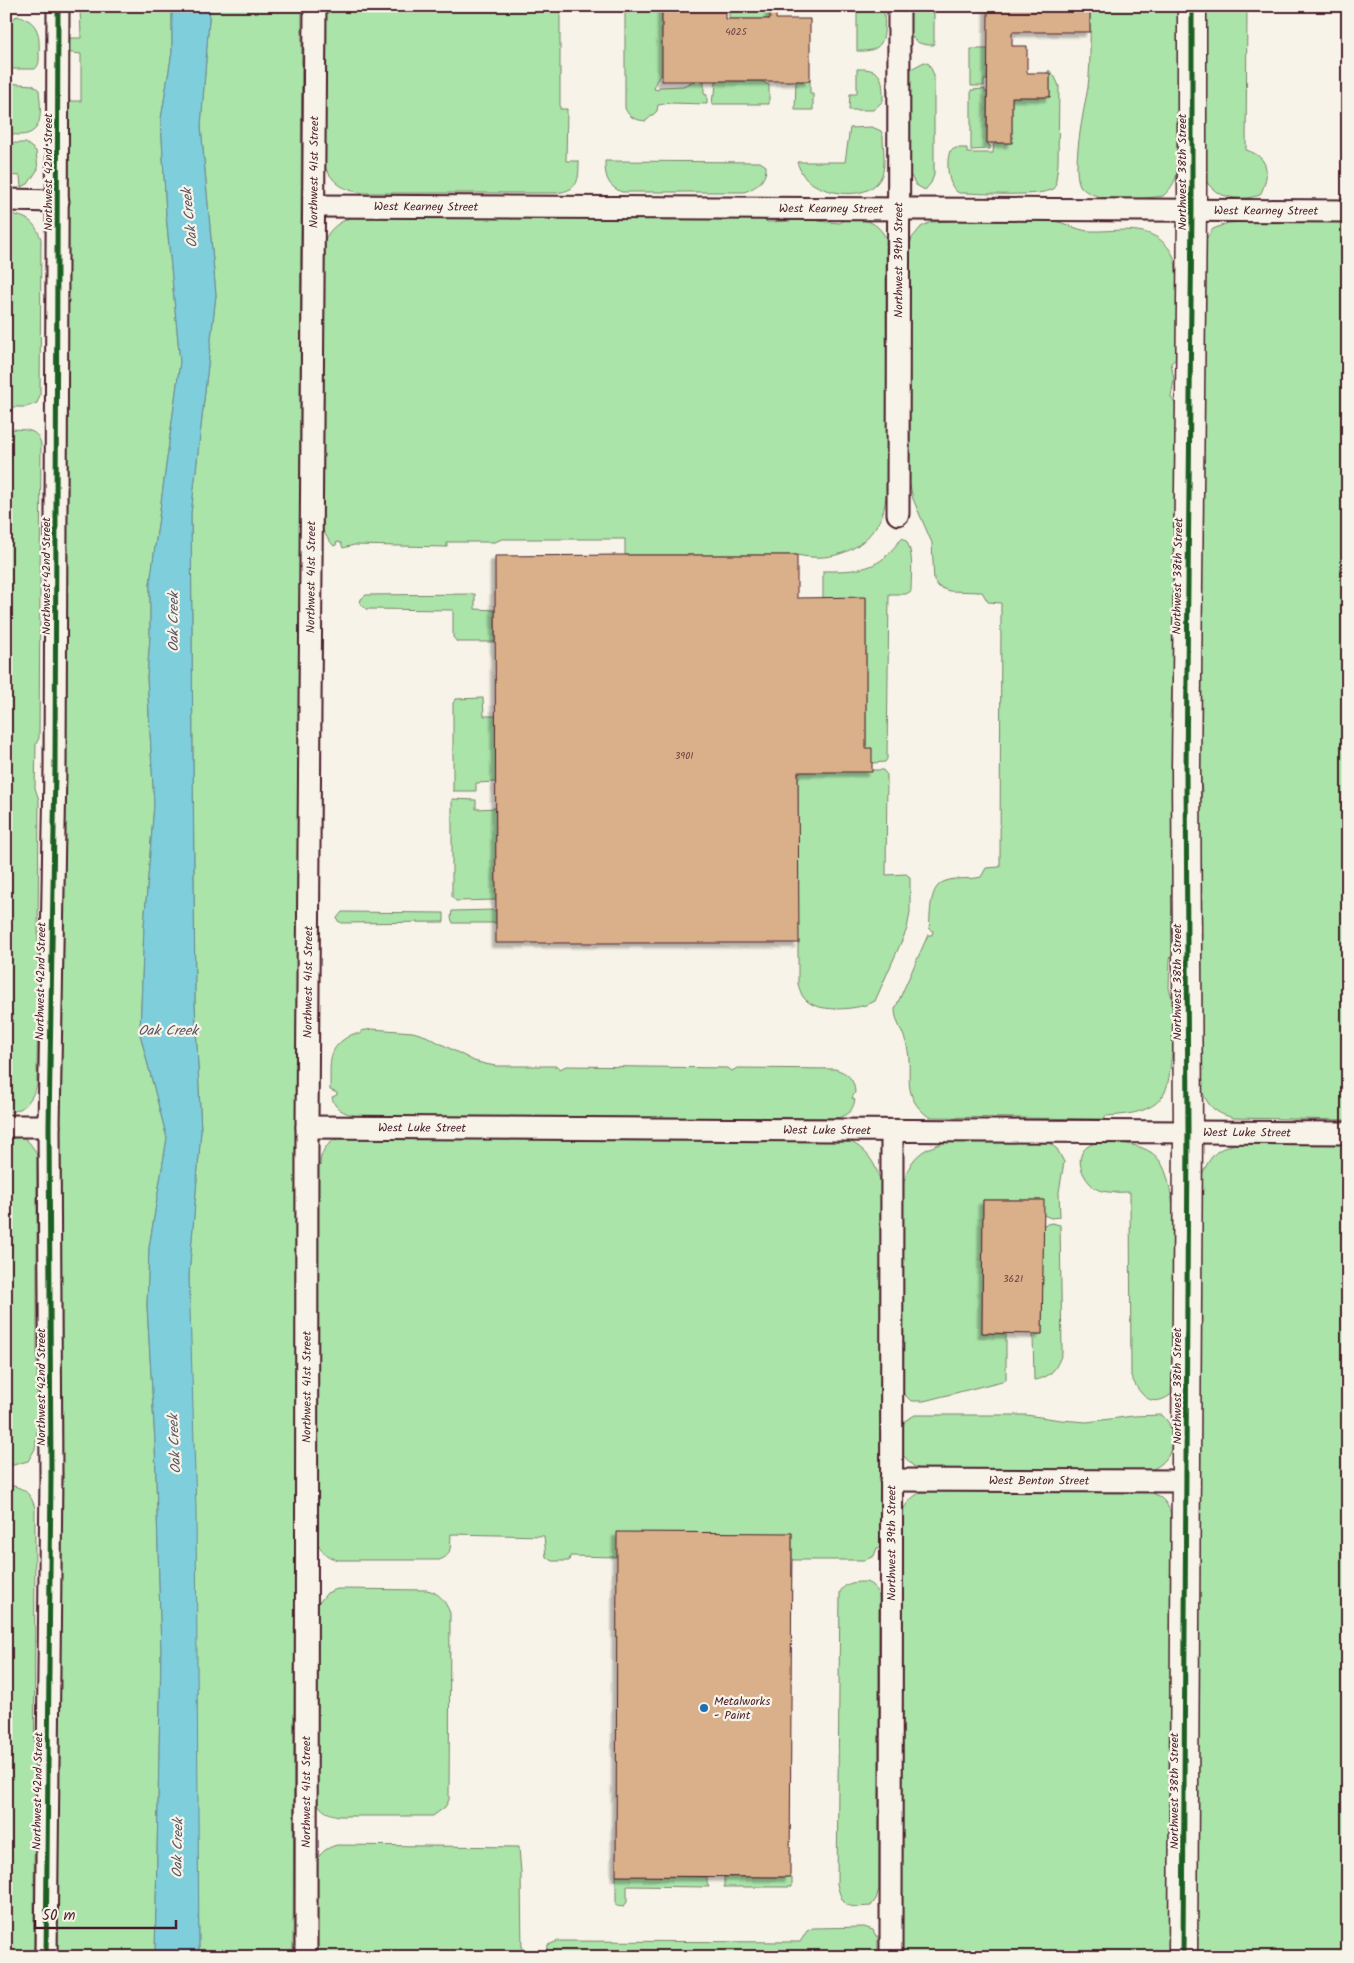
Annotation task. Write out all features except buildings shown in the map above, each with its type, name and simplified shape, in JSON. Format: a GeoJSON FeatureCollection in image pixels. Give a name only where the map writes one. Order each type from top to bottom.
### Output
{"type":"FeatureCollection","features":[{"type":"Feature","properties":{"kind":"street","name":"Northwest 42nd Street"},"geometry":{"type":"LineString","coordinates":[[46,1957],[51,1475],[49,1126],[55,769],[58,6]]}},
{"type":"Feature","properties":{"kind":"street","name":"Northwest 41st Street"},"geometry":{"type":"LineString","coordinates":[[306,1957],[307,1127],[316,6]]}},
{"type":"Feature","properties":{"kind":"street","name":"Northwest 39th Street"},"geometry":{"type":"LineString","coordinates":[[898,514],[897,208],[899,6]]}},
{"type":"Feature","properties":{"kind":"street","name":"Northwest 38th Street"},"geometry":{"type":"LineString","coordinates":[[1182,1957],[1188,1132],[1186,770],[1192,210],[1192,6]]}},
{"type":"Feature","properties":{"kind":"street"},"geometry":{"type":"LineString","coordinates":[[6,200],[58,200]]}},
{"type":"Feature","properties":{"kind":"street","name":"West Kearney Street"},"geometry":{"type":"LineString","coordinates":[[315,206],[1348,210]]}},
{"type":"Feature","properties":{"kind":"street"},"geometry":{"type":"LineString","coordinates":[[6,1126],[49,1126]]}},
{"type":"Feature","properties":{"kind":"street","name":"West Luke Street"},"geometry":{"type":"LineString","coordinates":[[307,1127],[1348,1133]]}},
{"type":"Feature","properties":{"kind":"street","name":"Northwest 39th Street"},"geometry":{"type":"LineString","coordinates":[[891,1957],[892,1131]]}},
{"type":"Feature","properties":{"kind":"street","name":"West Benton Street"},"geometry":{"type":"LineString","coordinates":[[891,1480],[1186,1481]]}},
{"type":"Feature","properties":{"kind":"green space"},"geometry":{"type":"Polygon","coordinates":[[[80,6],[172,6],[172,52],[161,119],[166,214],[180,362],[150,584],[150,637],[147,677],[154,805],[144,926],[140,1034],[167,1138],[149,1248],[147,1306],[155,1442],[161,1651],[155,1957],[56,1957],[59,1113],[68,101],[81,101],[81,54],[65,52],[65,38],[81,38],[80,6]]]}},
{"type":"Feature","properties":{"kind":"green space"},"geometry":{"type":"Polygon","coordinates":[[[210,6],[302,6],[293,1957],[199,1957],[189,1275],[201,1131],[195,1004],[191,514],[216,295],[201,126],[210,6]]]}},
{"type":"Feature","properties":{"kind":"green space"},"geometry":{"type":"Polygon","coordinates":[[[321,6],[560,6],[560,109],[567,109],[566,161],[579,161],[576,184],[569,190],[556,193],[364,193],[339,185],[331,177],[323,164],[321,6]]]}},
{"type":"Feature","properties":{"kind":"green space"},"geometry":{"type":"Polygon","coordinates":[[[630,6],[650,6],[662,10],[662,74],[656,81],[654,89],[683,86],[694,81],[704,81],[704,94],[707,95],[707,104],[670,103],[658,105],[657,111],[646,121],[636,119],[629,114],[625,108],[625,11],[630,6]]]}},
{"type":"Feature","properties":{"kind":"green space"},"geometry":{"type":"Polygon","coordinates":[[[729,6],[770,6],[770,19],[729,19],[729,6]]]}},
{"type":"Feature","properties":{"kind":"green space"},"geometry":{"type":"Polygon","coordinates":[[[857,6],[884,6],[883,39],[875,48],[868,51],[857,51],[857,6]]]}},
{"type":"Feature","properties":{"kind":"green space"},"geometry":{"type":"Polygon","coordinates":[[[908,6],[934,6],[934,45],[925,45],[914,39],[909,28],[908,6]]]}},
{"type":"Feature","properties":{"kind":"green space"},"geometry":{"type":"Polygon","coordinates":[[[1090,6],[1180,6],[1179,168],[1173,184],[1163,196],[1132,199],[1109,198],[1089,193],[1082,188],[1078,181],[1077,156],[1089,77],[1090,6]]]}},
{"type":"Feature","properties":{"kind":"green space"},"geometry":{"type":"Polygon","coordinates":[[[1202,6],[1247,6],[1246,150],[1260,157],[1266,168],[1265,181],[1260,195],[1248,198],[1228,197],[1216,191],[1204,177],[1202,6]]]}},
{"type":"Feature","properties":{"kind":"green space"},"geometry":{"type":"Polygon","coordinates":[[[16,16],[33,24],[38,34],[39,60],[35,69],[6,69],[6,19],[15,18],[16,16]]]}},
{"type":"Feature","properties":{"kind":"green space"},"geometry":{"type":"Polygon","coordinates":[[[971,49],[988,49],[987,80],[984,80],[984,86],[971,86],[971,49]]]}},
{"type":"Feature","properties":{"kind":"green space"},"geometry":{"type":"Polygon","coordinates":[[[924,62],[929,64],[934,75],[934,175],[931,183],[925,190],[916,185],[907,169],[908,77],[911,69],[924,62]]]}},
{"type":"Feature","properties":{"kind":"green space"},"geometry":{"type":"Polygon","coordinates":[[[857,69],[872,70],[880,76],[882,81],[883,101],[873,110],[849,110],[850,94],[857,94],[857,69]]]}},
{"type":"Feature","properties":{"kind":"green space"},"geometry":{"type":"Polygon","coordinates":[[[1049,70],[1059,86],[1058,164],[1055,188],[1048,191],[1024,194],[959,193],[955,190],[948,174],[950,151],[956,148],[967,148],[967,153],[993,153],[994,143],[1012,143],[1012,97],[1050,97],[1050,74],[1047,73],[1049,70]]]}},
{"type":"Feature","properties":{"kind":"green space"},"geometry":{"type":"Polygon","coordinates":[[[716,81],[761,81],[769,85],[769,104],[712,104],[716,81]]]}},
{"type":"Feature","properties":{"kind":"green space"},"geometry":{"type":"Polygon","coordinates":[[[796,81],[810,81],[810,94],[813,94],[813,110],[795,110],[796,81]]]}},
{"type":"Feature","properties":{"kind":"green space"},"geometry":{"type":"Polygon","coordinates":[[[6,83],[33,85],[39,90],[39,122],[33,131],[27,134],[6,134],[6,83]]]}},
{"type":"Feature","properties":{"kind":"green space"},"geometry":{"type":"Polygon","coordinates":[[[985,89],[985,92],[987,92],[987,143],[990,149],[971,150],[971,90],[985,89]]]}},
{"type":"Feature","properties":{"kind":"green space"},"geometry":{"type":"Polygon","coordinates":[[[872,127],[881,131],[883,136],[883,171],[876,184],[868,190],[847,194],[824,189],[806,179],[797,162],[845,162],[850,128],[872,127]]]}},
{"type":"Feature","properties":{"kind":"green space"},"geometry":{"type":"Polygon","coordinates":[[[6,143],[26,143],[36,151],[38,169],[28,184],[21,187],[20,176],[6,175],[6,143]]]}},
{"type":"Feature","properties":{"kind":"green space"},"geometry":{"type":"Polygon","coordinates":[[[605,161],[760,162],[766,166],[766,171],[760,183],[744,192],[622,192],[610,184],[605,161]]]}},
{"type":"Feature","properties":{"kind":"green space"},"geometry":{"type":"Polygon","coordinates":[[[10,214],[30,221],[41,239],[40,395],[37,403],[26,407],[6,407],[6,236],[10,236],[10,214]]]}},
{"type":"Feature","properties":{"kind":"green space"},"geometry":{"type":"Polygon","coordinates":[[[994,215],[1052,217],[1052,221],[1089,231],[1129,230],[1148,233],[1164,243],[1170,250],[1176,265],[1176,274],[1179,274],[1177,358],[1171,363],[1174,380],[1171,397],[1177,407],[1176,674],[1173,677],[1170,718],[1176,722],[1174,953],[1170,958],[1169,988],[1174,1004],[1175,1052],[1172,1053],[1168,1083],[1160,1099],[1147,1109],[1139,1112],[1105,1116],[1105,1119],[929,1117],[914,1101],[911,1093],[907,1046],[895,1014],[895,1009],[928,935],[932,935],[933,931],[929,929],[931,901],[936,888],[946,881],[981,877],[986,868],[1000,867],[1001,603],[988,602],[982,592],[949,591],[939,587],[934,581],[932,543],[913,499],[909,482],[908,250],[912,238],[921,227],[931,222],[994,215]]]}},
{"type":"Feature","properties":{"kind":"green space"},"geometry":{"type":"Polygon","coordinates":[[[761,216],[767,222],[791,221],[791,217],[814,216],[817,221],[840,223],[848,217],[856,217],[858,220],[867,221],[875,225],[886,238],[887,492],[883,512],[876,527],[858,545],[836,555],[810,557],[797,555],[625,555],[625,539],[502,539],[495,542],[447,542],[447,547],[354,545],[343,548],[341,543],[337,542],[334,546],[329,540],[320,523],[322,247],[329,232],[341,222],[352,217],[761,216]]]}},
{"type":"Feature","properties":{"kind":"green space"},"geometry":{"type":"Polygon","coordinates":[[[1280,220],[1348,220],[1348,1120],[1234,1118],[1226,1116],[1214,1109],[1206,1100],[1199,1080],[1197,825],[1202,791],[1199,762],[1205,240],[1213,229],[1228,223],[1280,220]]]}},
{"type":"Feature","properties":{"kind":"green space"},"geometry":{"type":"Polygon","coordinates":[[[6,430],[29,430],[36,435],[41,444],[39,738],[36,744],[35,788],[39,800],[37,1085],[29,1101],[22,1108],[6,1112],[6,430]]]}},
{"type":"Feature","properties":{"kind":"green space"},"geometry":{"type":"Polygon","coordinates":[[[903,538],[907,542],[911,555],[911,591],[906,594],[889,594],[887,759],[885,762],[872,763],[866,748],[866,598],[823,598],[823,571],[855,570],[870,566],[887,556],[903,538]]]}},
{"type":"Feature","properties":{"kind":"green space"},"geometry":{"type":"Polygon","coordinates":[[[475,594],[475,609],[495,610],[495,642],[457,642],[453,637],[453,610],[366,609],[360,603],[361,599],[366,595],[475,594]]]}},
{"type":"Feature","properties":{"kind":"green space"},"geometry":{"type":"Polygon","coordinates":[[[483,698],[484,716],[496,716],[496,782],[476,783],[476,791],[453,791],[453,703],[456,699],[483,698]]]}},
{"type":"Feature","properties":{"kind":"green space"},"geometry":{"type":"Polygon","coordinates":[[[883,770],[887,775],[886,875],[906,874],[910,877],[910,912],[907,929],[875,1001],[860,1006],[840,1009],[813,1005],[805,999],[798,984],[798,772],[883,770]]]}},
{"type":"Feature","properties":{"kind":"green space"},"geometry":{"type":"Polygon","coordinates":[[[452,799],[476,800],[476,809],[496,808],[496,900],[456,901],[452,897],[452,799]]]}},
{"type":"Feature","properties":{"kind":"green space"},"geometry":{"type":"Polygon","coordinates":[[[496,910],[496,923],[453,923],[451,918],[452,911],[496,910]]]}},
{"type":"Feature","properties":{"kind":"green space"},"geometry":{"type":"Polygon","coordinates":[[[342,912],[444,913],[444,922],[342,923],[337,918],[342,912]]]}},
{"type":"Feature","properties":{"kind":"green space"},"geometry":{"type":"Polygon","coordinates":[[[372,1029],[413,1032],[426,1036],[474,1061],[496,1066],[558,1066],[560,1069],[566,1066],[728,1068],[732,1071],[737,1068],[835,1069],[843,1072],[852,1080],[855,1092],[852,1098],[855,1100],[848,1113],[835,1118],[356,1116],[340,1110],[333,1101],[332,1097],[337,1095],[337,1093],[330,1090],[331,1057],[334,1050],[344,1039],[353,1034],[361,1034],[361,1031],[372,1029]]]}},
{"type":"Feature","properties":{"kind":"green space"},"geometry":{"type":"Polygon","coordinates":[[[6,1134],[17,1135],[25,1139],[37,1155],[37,1431],[35,1449],[28,1461],[6,1467],[6,1134]]]}},
{"type":"Feature","properties":{"kind":"green space"},"geometry":{"type":"Polygon","coordinates":[[[344,1136],[846,1139],[859,1147],[873,1162],[881,1183],[880,1548],[877,1548],[874,1556],[865,1560],[792,1560],[792,1533],[617,1557],[570,1556],[569,1561],[552,1561],[546,1557],[544,1536],[451,1534],[449,1553],[439,1560],[338,1560],[326,1555],[316,1538],[315,1166],[320,1166],[320,1160],[326,1146],[344,1136]]]}},
{"type":"Feature","properties":{"kind":"green space"},"geometry":{"type":"Polygon","coordinates":[[[973,1137],[1048,1142],[1057,1149],[1064,1162],[1059,1192],[1060,1217],[1051,1218],[1043,1215],[1043,1200],[983,1200],[982,1333],[1006,1334],[1006,1380],[924,1401],[911,1401],[903,1393],[900,1382],[901,1198],[904,1181],[909,1168],[923,1152],[944,1143],[973,1137]]]}},
{"type":"Feature","properties":{"kind":"green space"},"geometry":{"type":"Polygon","coordinates":[[[1251,1139],[1348,1140],[1348,1957],[1192,1957],[1201,1177],[1210,1159],[1220,1150],[1251,1139]]]}},
{"type":"Feature","properties":{"kind":"green space"},"geometry":{"type":"Polygon","coordinates":[[[1105,1141],[1123,1143],[1148,1150],[1162,1164],[1170,1189],[1173,1206],[1173,1393],[1159,1400],[1153,1400],[1143,1395],[1131,1376],[1130,1192],[1099,1190],[1091,1184],[1081,1168],[1081,1157],[1087,1147],[1105,1141]]]}},
{"type":"Feature","properties":{"kind":"green space"},"geometry":{"type":"Polygon","coordinates":[[[1052,1223],[1060,1225],[1062,1353],[1058,1363],[1049,1375],[1034,1380],[1033,1334],[1042,1334],[1043,1225],[1052,1223]]]}},
{"type":"Feature","properties":{"kind":"green space"},"geometry":{"type":"Polygon","coordinates":[[[915,1415],[1026,1415],[1087,1422],[1133,1416],[1162,1415],[1170,1426],[1172,1446],[1166,1459],[1161,1464],[1144,1473],[925,1471],[913,1466],[901,1453],[901,1428],[906,1420],[915,1415]]]}},
{"type":"Feature","properties":{"kind":"green space"},"geometry":{"type":"Polygon","coordinates":[[[6,1484],[25,1491],[31,1498],[35,1508],[34,1957],[6,1957],[6,1484]]]}},
{"type":"Feature","properties":{"kind":"green space"},"geometry":{"type":"Polygon","coordinates":[[[926,1490],[1147,1491],[1156,1494],[1167,1505],[1171,1514],[1170,1957],[900,1957],[901,1515],[910,1500],[926,1490]]]}},
{"type":"Feature","properties":{"kind":"green space"},"geometry":{"type":"Polygon","coordinates":[[[866,1582],[871,1584],[879,1597],[879,1889],[876,1899],[871,1906],[856,1907],[847,1905],[844,1902],[837,1884],[840,1592],[851,1583],[866,1582]]]}},
{"type":"Feature","properties":{"kind":"green space"},"geometry":{"type":"Polygon","coordinates":[[[337,1589],[427,1590],[442,1598],[450,1613],[449,1800],[445,1807],[433,1816],[339,1816],[326,1812],[318,1803],[315,1793],[316,1606],[327,1593],[337,1589]]]}},
{"type":"Feature","properties":{"kind":"green space"},"geometry":{"type":"Polygon","coordinates":[[[337,1845],[519,1847],[522,1957],[313,1957],[313,1905],[316,1865],[322,1853],[337,1845]]]}},
{"type":"Feature","properties":{"kind":"green space"},"geometry":{"type":"Polygon","coordinates":[[[616,1876],[707,1877],[709,1887],[627,1886],[627,1902],[624,1906],[616,1905],[616,1876]]]}},
{"type":"Feature","properties":{"kind":"green space"},"geometry":{"type":"Polygon","coordinates":[[[724,1877],[790,1877],[792,1878],[792,1887],[724,1887],[724,1877]]]}},
{"type":"Feature","properties":{"kind":"green space"},"geometry":{"type":"Polygon","coordinates":[[[864,1927],[873,1930],[876,1936],[878,1936],[878,1957],[544,1957],[548,1945],[558,1941],[800,1942],[807,1931],[813,1928],[864,1927]]]}},
{"type":"Feature","properties":{"kind":"water","name":"Oak Creek"},"geometry":{"type":"Polygon","coordinates":[[[172,6],[210,6],[201,126],[216,295],[191,514],[195,1004],[201,1131],[189,1275],[196,1509],[199,1957],[155,1957],[161,1651],[155,1442],[147,1306],[149,1248],[167,1138],[140,1034],[144,926],[154,805],[147,677],[150,637],[150,584],[180,362],[166,214],[161,119],[172,52],[172,6]]]}},
{"type":"Feature","properties":{"kind":"cycle path"},"geometry":{"type":"LineString","coordinates":[[46,1957],[51,1475],[49,1126],[55,769],[58,6]]}},
{"type":"Feature","properties":{"kind":"cycle path"},"geometry":{"type":"LineString","coordinates":[[1183,1957],[1188,1132],[1186,770],[1192,210],[1192,6]]}},
{"type":"Feature","properties":{"kind":"place","name":"Metalworks - Paint"},"geometry":{"type":"Point","coordinates":[704,1708]}}]}
